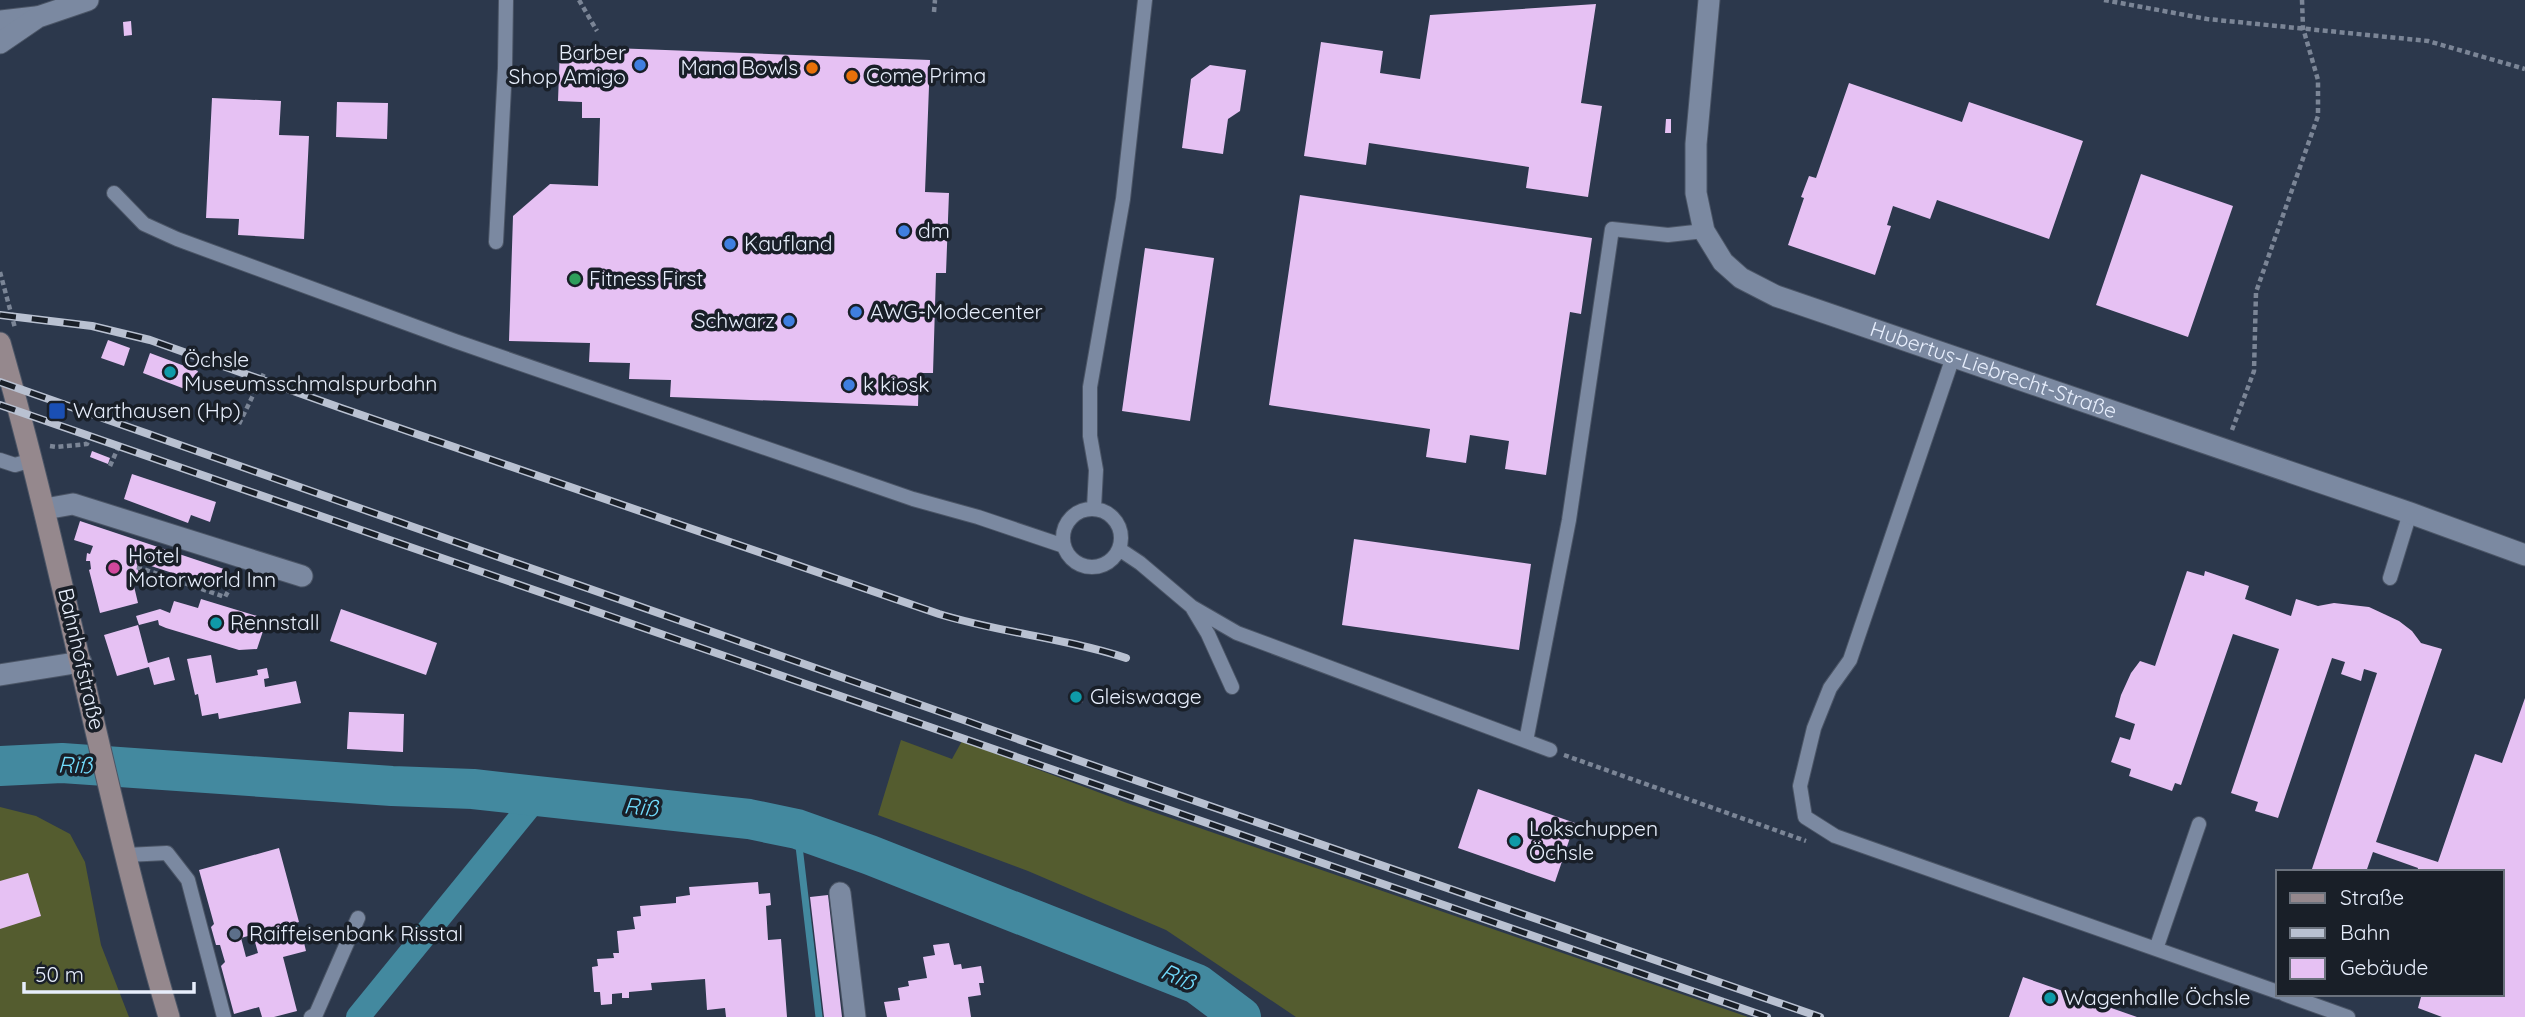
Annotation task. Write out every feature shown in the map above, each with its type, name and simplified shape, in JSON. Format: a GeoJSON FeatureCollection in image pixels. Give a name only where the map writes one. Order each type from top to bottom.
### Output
{"type":"FeatureCollection","features":[{"type":"Feature","properties":{"kind":"main road","name":"Bahnhofstraße"},"geometry":{"type":"LineString","coordinates":[[9,341],[23,462],[45,509],[111,795],[169,1017]]}},
{"type":"Feature","properties":{"kind":"street"},"geometry":{"type":"LineString","coordinates":[[0,21],[38,17],[89,0]]}},
{"type":"Feature","properties":{"kind":"street","name":"Hubertus-Liebrecht-Straße"},"geometry":{"type":"LineString","coordinates":[[1709,0],[1696,144],[1696,193],[1704,231],[1723,262],[1741,278],[1776,296],[2410,513],[2525,555]]}},
{"type":"Feature","properties":{"kind":"street"},"geometry":{"type":"LineString","coordinates":[[0,43],[38,17]]}},
{"type":"Feature","properties":{"kind":"street"},"geometry":{"type":"LineString","coordinates":[[45,509],[73,504],[302,576]]}},
{"type":"Feature","properties":{"kind":"street"},"geometry":{"type":"LineString","coordinates":[[0,675],[81,662]]}},
{"type":"Feature","properties":{"kind":"street"},"geometry":{"type":"LineString","coordinates":[[840,893],[855,1017]]}},
{"type":"Feature","properties":{"kind":"lane"},"geometry":{"type":"LineString","coordinates":[[496,242],[506,0]]}},
{"type":"Feature","properties":{"kind":"lane"},"geometry":{"type":"LineString","coordinates":[[1094,508],[1096,470],[1090,436],[1090,387],[1123,199],[1145,0]]}},
{"type":"Feature","properties":{"kind":"lane"},"geometry":{"type":"LineString","coordinates":[[114,193],[144,224],[269,273],[455,341],[900,495],[1064,546]]}},
{"type":"Feature","properties":{"kind":"lane"},"geometry":{"type":"LineString","coordinates":[[1525,741],[1569,520],[1612,229],[1668,235],[1704,231]]}},
{"type":"Feature","properties":{"kind":"lane"},"geometry":{"type":"LineString","coordinates":[[1953,357],[1850,660],[1830,688],[1814,728],[1800,786],[1805,817],[1835,836],[2276,991]]}},
{"type":"Feature","properties":{"kind":"lane"},"geometry":{"type":"LineString","coordinates":[[0,460],[23,462]]}},
{"type":"Feature","properties":{"kind":"lane"},"geometry":{"type":"LineString","coordinates":[[1094,508],[1107,512],[1117,522],[1121,535],[1119,549],[1111,560],[1098,566],[1084,566],[1072,558],[1064,546],[1065,527],[1076,513],[1094,508]]}},
{"type":"Feature","properties":{"kind":"lane"},"geometry":{"type":"LineString","coordinates":[[2390,579],[2410,513]]}},
{"type":"Feature","properties":{"kind":"lane"},"geometry":{"type":"LineString","coordinates":[[1119,549],[1192,607],[1237,633],[1550,750]]}},
{"type":"Feature","properties":{"kind":"lane"},"geometry":{"type":"LineString","coordinates":[[1192,607],[1208,634],[1232,687]]}},
{"type":"Feature","properties":{"kind":"lane"},"geometry":{"type":"LineString","coordinates":[[2156,949],[2199,824]]}},
{"type":"Feature","properties":{"kind":"lane"},"geometry":{"type":"LineString","coordinates":[[127,855],[167,853],[188,880],[224,1017]]}},
{"type":"Feature","properties":{"kind":"lane"},"geometry":{"type":"LineString","coordinates":[[311,1017],[316,1014],[358,918]]}},
{"type":"Feature","properties":{"kind":"lane"},"geometry":{"type":"LineString","coordinates":[[2290,996],[2348,1017]]}},
{"type":"Feature","properties":{"kind":"path"},"geometry":{"type":"LineString","coordinates":[[579,0],[597,30]]}},
{"type":"Feature","properties":{"kind":"path"},"geometry":{"type":"LineString","coordinates":[[934,12],[935,0]]}},
{"type":"Feature","properties":{"kind":"path"},"geometry":{"type":"LineString","coordinates":[[2104,0],[2207,19],[2428,41],[2525,69]]}},
{"type":"Feature","properties":{"kind":"path"},"geometry":{"type":"LineString","coordinates":[[2224,451],[2254,371],[2256,292],[2318,116],[2318,80],[2302,28],[2302,0]]}},
{"type":"Feature","properties":{"kind":"path"},"geometry":{"type":"LineString","coordinates":[[0,272],[9,341]]}},
{"type":"Feature","properties":{"kind":"path"},"geometry":{"type":"LineString","coordinates":[[239,424],[264,373]]}},
{"type":"Feature","properties":{"kind":"path"},"geometry":{"type":"LineString","coordinates":[[57,447],[87,444],[89,438]]}},
{"type":"Feature","properties":{"kind":"path"},"geometry":{"type":"LineString","coordinates":[[110,466],[118,448]]}},
{"type":"Feature","properties":{"kind":"path"},"geometry":{"type":"LineString","coordinates":[[136,567],[225,597],[247,558]]}},
{"type":"Feature","properties":{"kind":"path"},"geometry":{"type":"LineString","coordinates":[[1550,750],[1594,765]]}},
{"type":"Feature","properties":{"kind":"green space"},"geometry":{"type":"Polygon","coordinates":[[[901,740],[952,759],[962,741],[1127,803],[1748,1017],[1296,1017],[1166,930],[1028,871],[878,815],[901,740]]]}},
{"type":"Feature","properties":{"kind":"green space"},"geometry":{"type":"Polygon","coordinates":[[[0,807],[36,816],[70,834],[85,862],[101,945],[129,1017],[0,1017],[0,807]]]}},
{"type":"Feature","properties":{"kind":"building"},"geometry":{"type":"Polygon","coordinates":[[[1596,4],[1581,103],[1602,106],[1588,197],[1526,188],[1529,167],[1369,143],[1366,165],[1304,156],[1321,42],[1383,51],[1380,73],[1420,79],[1430,15],[1596,4]]]}},
{"type":"Feature","properties":{"kind":"building"},"geometry":{"type":"Polygon","coordinates":[[[131,21],[132,35],[124,36],[123,22],[131,21]]]}},
{"type":"Feature","properties":{"kind":"building","name":"Kaufland"},"geometry":{"type":"Polygon","coordinates":[[[560,46],[930,60],[925,192],[949,193],[946,273],[936,273],[933,373],[919,373],[918,406],[670,397],[671,380],[629,379],[630,363],[589,362],[590,343],[509,341],[513,216],[550,184],[598,186],[600,118],[582,118],[582,102],[558,101],[560,46]]]}},
{"type":"Feature","properties":{"kind":"building"},"geometry":{"type":"Polygon","coordinates":[[[1210,65],[1246,70],[1240,111],[1228,119],[1223,154],[1182,148],[1191,79],[1210,65]]]}},
{"type":"Feature","properties":{"kind":"building"},"geometry":{"type":"Polygon","coordinates":[[[1849,83],[1962,122],[1969,102],[2083,141],[2049,239],[1937,200],[1930,219],[1893,206],[1887,225],[1891,226],[1875,275],[1788,245],[1804,198],[1801,197],[1809,176],[1816,178],[1849,83]]]}},
{"type":"Feature","properties":{"kind":"building"},"geometry":{"type":"Polygon","coordinates":[[[212,98],[281,101],[279,135],[309,136],[304,239],[238,235],[239,219],[206,218],[212,98]]]}},
{"type":"Feature","properties":{"kind":"building"},"geometry":{"type":"Polygon","coordinates":[[[337,102],[388,103],[387,139],[336,137],[337,102]]]}},
{"type":"Feature","properties":{"kind":"building"},"geometry":{"type":"Polygon","coordinates":[[[1666,119],[1671,119],[1671,133],[1665,133],[1666,119]]]}},
{"type":"Feature","properties":{"kind":"building"},"geometry":{"type":"Polygon","coordinates":[[[2141,174],[2233,206],[2188,337],[2096,305],[2141,174]]]}},
{"type":"Feature","properties":{"kind":"building"},"geometry":{"type":"Polygon","coordinates":[[[1300,195],[1592,238],[1581,314],[1570,312],[1546,475],[1505,469],[1509,441],[1470,435],[1466,463],[1426,457],[1430,429],[1269,405],[1300,195]]]}},
{"type":"Feature","properties":{"kind":"building"},"geometry":{"type":"Polygon","coordinates":[[[1145,248],[1214,258],[1190,421],[1122,411],[1145,248]]]}},
{"type":"Feature","properties":{"kind":"building"},"geometry":{"type":"Polygon","coordinates":[[[108,340],[130,348],[124,366],[101,358],[108,340]]]}},
{"type":"Feature","properties":{"kind":"building"},"geometry":{"type":"Polygon","coordinates":[[[150,353],[198,371],[190,391],[143,373],[150,353]]]}},
{"type":"Feature","properties":{"kind":"building"},"geometry":{"type":"Polygon","coordinates":[[[92,451],[110,458],[108,464],[90,457],[92,451]]]}},
{"type":"Feature","properties":{"kind":"building"},"geometry":{"type":"Polygon","coordinates":[[[132,474],[216,502],[210,522],[191,515],[188,523],[124,499],[132,474]]]}},
{"type":"Feature","properties":{"kind":"building","name":"Hotel Motorworld Inn"},"geometry":{"type":"Polygon","coordinates":[[[80,521],[224,569],[218,588],[139,562],[137,567],[141,579],[133,582],[138,603],[100,613],[89,570],[90,561],[86,561],[87,553],[90,554],[93,546],[74,540],[80,521]]]}},
{"type":"Feature","properties":{"kind":"building"},"geometry":{"type":"Polygon","coordinates":[[[1354,539],[1531,564],[1519,650],[1342,625],[1354,539]]]}},
{"type":"Feature","properties":{"kind":"building"},"geometry":{"type":"Polygon","coordinates":[[[2187,571],[2204,576],[2205,571],[2249,586],[2245,599],[2291,616],[2296,599],[2318,606],[2334,603],[2369,607],[2399,621],[2412,631],[2421,643],[2442,649],[2376,842],[2438,862],[2475,754],[2502,763],[2525,698],[2525,1017],[2442,1017],[2418,1008],[2421,997],[2418,996],[2504,996],[2504,870],[2418,870],[2373,852],[2367,870],[2312,870],[2377,673],[2364,669],[2361,681],[2341,674],[2345,662],[2332,658],[2278,818],[2255,811],[2258,802],[2231,793],[2279,649],[2233,634],[2181,785],[2175,783],[2172,791],[2129,776],[2131,769],[2111,762],[2120,737],[2130,740],[2135,724],[2115,717],[2131,673],[2140,661],[2155,666],[2187,571]]]}},
{"type":"Feature","properties":{"kind":"building","name":"Rennstall"},"geometry":{"type":"Polygon","coordinates":[[[201,599],[267,619],[257,649],[239,650],[166,628],[159,625],[158,620],[139,625],[136,616],[160,609],[170,613],[174,601],[198,608],[201,599]]]}},
{"type":"Feature","properties":{"kind":"building"},"geometry":{"type":"Polygon","coordinates":[[[341,609],[437,643],[426,675],[330,641],[341,609]]]}},
{"type":"Feature","properties":{"kind":"building"},"geometry":{"type":"Polygon","coordinates":[[[138,625],[148,663],[169,657],[175,680],[154,685],[149,667],[117,676],[104,635],[138,625]]]}},
{"type":"Feature","properties":{"kind":"building"},"geometry":{"type":"Polygon","coordinates":[[[211,655],[216,683],[258,675],[257,670],[267,668],[269,678],[264,679],[265,687],[296,681],[301,703],[219,719],[218,713],[202,716],[187,659],[211,655]]]}},
{"type":"Feature","properties":{"kind":"building","name":"Gleiswaage"},"geometry":{"type":"Polygon","coordinates":[[[1071,691],[1084,695],[1082,703],[1068,698],[1071,691]]]}},
{"type":"Feature","properties":{"kind":"building"},"geometry":{"type":"Polygon","coordinates":[[[349,712],[404,714],[403,752],[347,749],[349,712]]]}},
{"type":"Feature","properties":{"kind":"building","name":"Lokschuppen Öchsle"},"geometry":{"type":"Polygon","coordinates":[[[1478,789],[1575,823],[1555,882],[1458,848],[1478,789]]]}},
{"type":"Feature","properties":{"kind":"building","name":"Raiffeisenbank Risstal"},"geometry":{"type":"Polygon","coordinates":[[[279,848],[299,922],[241,938],[246,957],[258,953],[255,942],[301,930],[306,951],[283,957],[297,1011],[262,1017],[259,1007],[234,1014],[221,966],[225,962],[220,945],[216,945],[211,927],[214,924],[199,870],[279,848]]]}},
{"type":"Feature","properties":{"kind":"building"},"geometry":{"type":"Polygon","coordinates":[[[28,873],[41,916],[0,929],[0,881],[28,873]]]}},
{"type":"Feature","properties":{"kind":"building"},"geometry":{"type":"Polygon","coordinates":[[[758,882],[759,894],[770,893],[771,905],[766,906],[768,940],[781,939],[787,1017],[726,1017],[725,1008],[707,1010],[705,979],[651,983],[652,990],[629,992],[629,998],[622,998],[622,993],[612,994],[612,1004],[601,1005],[600,992],[594,992],[592,967],[598,966],[597,959],[614,958],[613,953],[619,953],[617,931],[635,929],[633,917],[641,916],[640,906],[676,903],[676,897],[690,895],[689,887],[758,882]]]}},
{"type":"Feature","properties":{"kind":"building"},"geometry":{"type":"Polygon","coordinates":[[[828,895],[842,1017],[824,1017],[810,897],[828,895]]]}},
{"type":"Feature","properties":{"kind":"building"},"geometry":{"type":"Polygon","coordinates":[[[949,943],[954,965],[961,964],[962,969],[981,966],[984,983],[979,983],[981,995],[968,997],[971,1017],[887,1017],[884,1002],[900,1000],[898,988],[909,986],[908,981],[927,978],[923,957],[935,955],[933,945],[949,943]]]}},
{"type":"Feature","properties":{"kind":"building","name":"Wagenhalle Öchsle"},"geometry":{"type":"Polygon","coordinates":[[[2023,977],[2137,1017],[2009,1017],[2023,977]]]}},
{"type":"Feature","properties":{"kind":"waterway","name":"Riß"},"geometry":{"type":"LineString","coordinates":[[0,766],[62,763],[392,786],[473,789],[749,819],[797,829],[870,855],[1197,984],[1241,1017]]}},
{"type":"Feature","properties":{"kind":"waterway"},"geometry":{"type":"LineString","coordinates":[[358,1017],[538,796]]}},
{"type":"Feature","properties":{"kind":"waterway"},"geometry":{"type":"LineString","coordinates":[[797,829],[819,1017]]}},
{"type":"Feature","properties":{"kind":"railway"},"geometry":{"type":"LineString","coordinates":[[0,315],[92,326],[150,340],[939,614],[1080,645],[1126,658]]}},
{"type":"Feature","properties":{"kind":"railway"},"geometry":{"type":"LineString","coordinates":[[0,382],[1820,1017]]}},
{"type":"Feature","properties":{"kind":"railway"},"geometry":{"type":"LineString","coordinates":[[0,405],[1767,1017]]}},
{"type":"Feature","properties":{"kind":"place","name":"Barber Shop Amigo"},"geometry":{"type":"Point","coordinates":[640,65]}},
{"type":"Feature","properties":{"kind":"place","name":"Mana Bowls"},"geometry":{"type":"Point","coordinates":[812,68]}},
{"type":"Feature","properties":{"kind":"place","name":"Come Prima"},"geometry":{"type":"Point","coordinates":[852,76]}},
{"type":"Feature","properties":{"kind":"place","name":"dm"},"geometry":{"type":"Point","coordinates":[904,231]}},
{"type":"Feature","properties":{"kind":"place","name":"Kaufland"},"geometry":{"type":"Point","coordinates":[730,244]}},
{"type":"Feature","properties":{"kind":"place","name":"Fitness First"},"geometry":{"type":"Point","coordinates":[575,279]}},
{"type":"Feature","properties":{"kind":"place","name":"AWG-Modecenter"},"geometry":{"type":"Point","coordinates":[856,312]}},
{"type":"Feature","properties":{"kind":"place","name":"Schwarz"},"geometry":{"type":"Point","coordinates":[789,321]}},
{"type":"Feature","properties":{"kind":"place","name":"Öchsle Museumsschmalspurbahn"},"geometry":{"type":"Point","coordinates":[170,372]}},
{"type":"Feature","properties":{"kind":"place","name":"k kiosk"},"geometry":{"type":"Point","coordinates":[849,385]}},
{"type":"Feature","properties":{"kind":"place","name":"Warthausen (Hp)"},"geometry":{"type":"Point","coordinates":[57,411]}},
{"type":"Feature","properties":{"kind":"place","name":"Hotel Motorworld Inn"},"geometry":{"type":"Point","coordinates":[114,568]}},
{"type":"Feature","properties":{"kind":"place","name":"Rennstall"},"geometry":{"type":"Point","coordinates":[216,623]}},
{"type":"Feature","properties":{"kind":"place","name":"Gleiswaage"},"geometry":{"type":"Point","coordinates":[1076,697]}},
{"type":"Feature","properties":{"kind":"place","name":"Lokschuppen Öchsle"},"geometry":{"type":"Point","coordinates":[1515,841]}},
{"type":"Feature","properties":{"kind":"place","name":"Raiffeisenbank Risstal"},"geometry":{"type":"Point","coordinates":[235,934]}},
{"type":"Feature","properties":{"kind":"place","name":"Wagenhalle Öchsle"},"geometry":{"type":"Point","coordinates":[2050,998]}}]}
